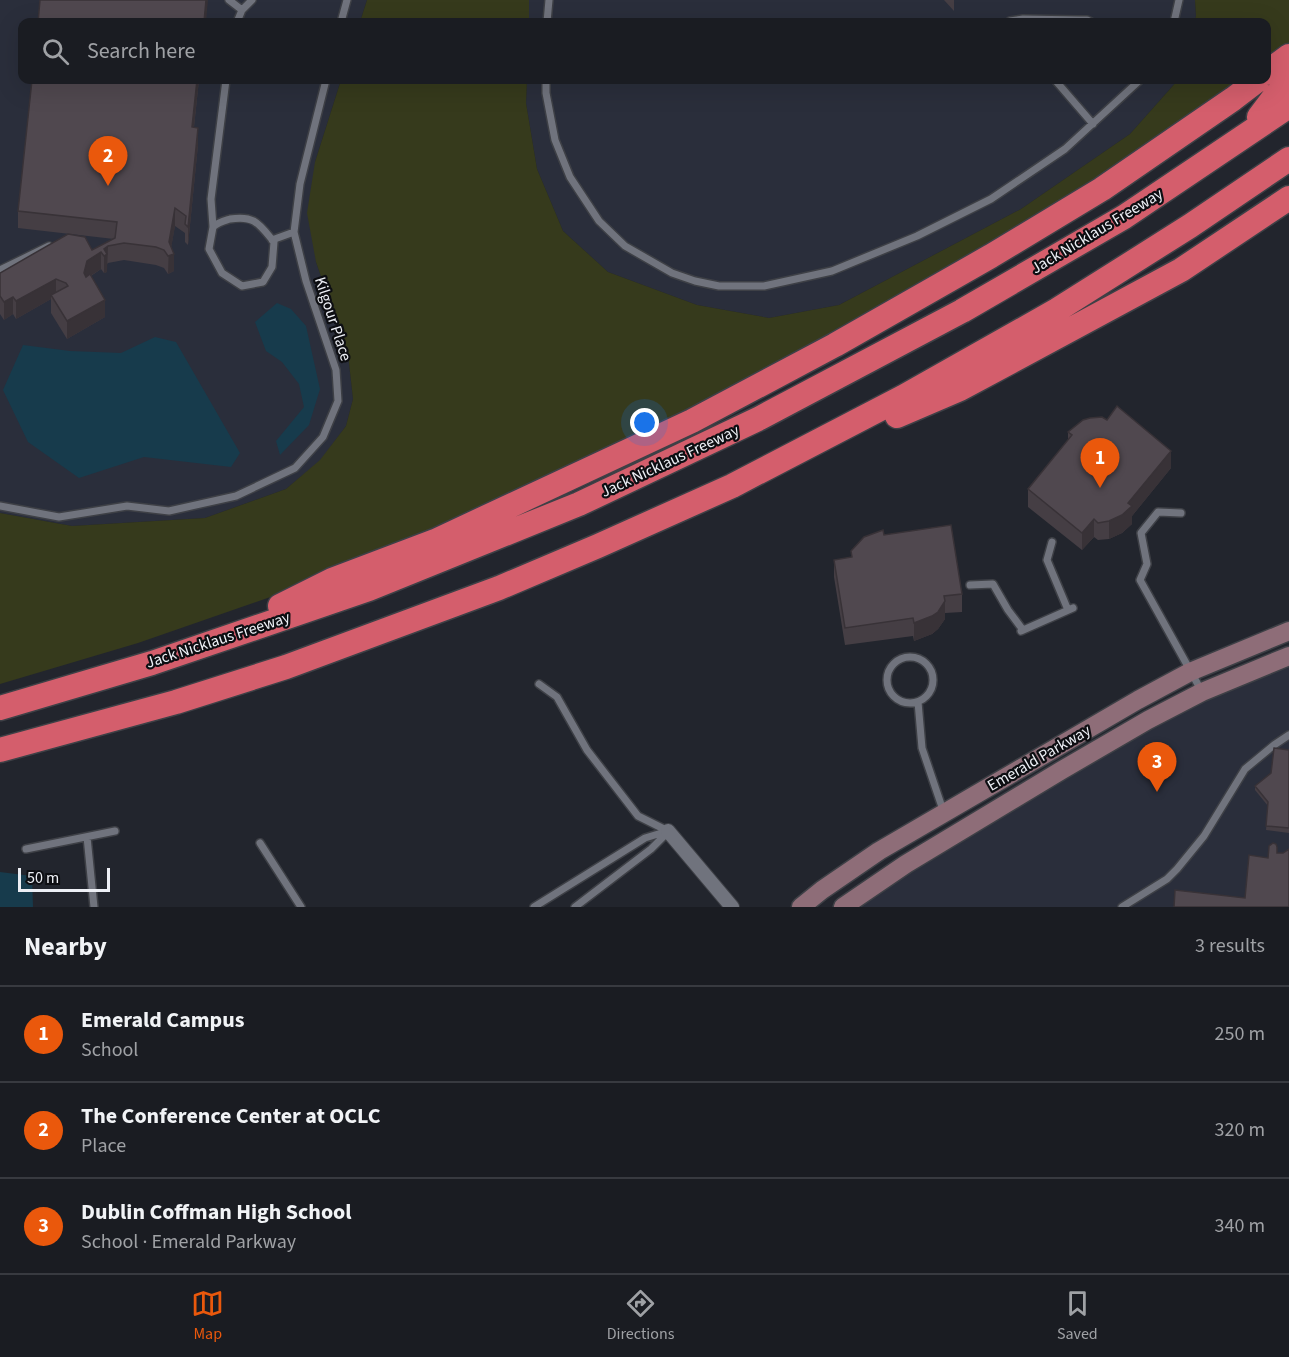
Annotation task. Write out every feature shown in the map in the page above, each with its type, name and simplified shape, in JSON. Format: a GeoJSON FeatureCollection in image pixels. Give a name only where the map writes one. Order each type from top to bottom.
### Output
{"type":"FeatureCollection","features":[{"type":"Feature","properties":{"kind":"highway"},"geometry":{"type":"LineString","coordinates":[[1271,69],[1289,56]]}},
{"type":"Feature","properties":{"kind":"highway"},"geometry":{"type":"LineString","coordinates":[[1244,137],[1274,97],[1289,82]]}},
{"type":"Feature","properties":{"kind":"highway"},"geometry":{"type":"LineString","coordinates":[[209,643],[332,580],[435,541],[692,421],[835,345],[991,256],[1102,189],[1253,84]]}},
{"type":"Feature","properties":{"kind":"highway","name":"Jack Nicklaus Freeway"},"geometry":{"type":"LineString","coordinates":[[0,708],[152,663],[369,589],[568,509],[760,418],[962,311],[1124,217],[1289,106]]}},
{"type":"Feature","properties":{"kind":"highway"},"geometry":{"type":"LineString","coordinates":[[732,486],[903,398],[1057,310],[1190,226],[1289,159]]}},
{"type":"Feature","properties":{"kind":"highway"},"geometry":{"type":"LineString","coordinates":[[0,750],[176,702],[297,663],[500,588],[960,389],[1181,270],[1289,198]]}},
{"type":"Feature","properties":{"kind":"main road","name":"Emerald Parkway"},"geometry":{"type":"LineString","coordinates":[[801,907],[879,851],[1138,700],[1190,672],[1289,631]]}},
{"type":"Feature","properties":{"kind":"main road","name":"Emerald Parkway"},"geometry":{"type":"LineString","coordinates":[[843,907],[906,864],[1148,720],[1236,676],[1289,656]]}},
{"type":"Feature","properties":{"kind":"street"},"geometry":{"type":"LineString","coordinates":[[668,831],[732,907]]}},
{"type":"Feature","properties":{"kind":"lane"},"geometry":{"type":"LineString","coordinates":[[229,0],[242,10]]}},
{"type":"Feature","properties":{"kind":"lane"},"geometry":{"type":"LineString","coordinates":[[239,18],[242,10],[252,0]]}},
{"type":"Feature","properties":{"kind":"lane"},"geometry":{"type":"LineString","coordinates":[[342,18],[347,0]]}},
{"type":"Feature","properties":{"kind":"lane"},"geometry":{"type":"LineString","coordinates":[[547,18],[549,0]]}},
{"type":"Feature","properties":{"kind":"lane"},"geometry":{"type":"LineString","coordinates":[[1175,18],[1179,0]]}},
{"type":"Feature","properties":{"kind":"lane"},"geometry":{"type":"LineString","coordinates":[[213,227],[219,221],[244,217],[259,224],[273,242],[272,267],[263,282],[243,286],[222,273],[208,249],[213,227],[211,199],[225,84]]}},
{"type":"Feature","properties":{"kind":"lane","name":"Kilgour Place"},"geometry":{"type":"LineString","coordinates":[[0,506],[59,517],[127,506],[169,511],[236,496],[295,468],[322,437],[338,401],[336,370],[306,281],[294,232],[300,184],[325,84]]}},
{"type":"Feature","properties":{"kind":"lane"},"geometry":{"type":"LineString","coordinates":[[546,84],[555,140],[570,177],[599,221],[625,246],[672,273],[719,286],[764,286],[832,271],[916,236],[991,199],[1065,149],[1136,84]]}},
{"type":"Feature","properties":{"kind":"lane"},"geometry":{"type":"LineString","coordinates":[[1058,84],[1093,124]]}},
{"type":"Feature","properties":{"kind":"lane"},"geometry":{"type":"LineString","coordinates":[[272,240],[294,232]]}},
{"type":"Feature","properties":{"kind":"lane"},"geometry":{"type":"LineString","coordinates":[[0,270],[53,243]]}},
{"type":"Feature","properties":{"kind":"lane"},"geometry":{"type":"LineString","coordinates":[[1181,513],[1158,512],[1141,533],[1147,564],[1140,580],[1202,692]]}},
{"type":"Feature","properties":{"kind":"lane"},"geometry":{"type":"LineString","coordinates":[[970,585],[993,584],[1021,631],[1071,609],[1047,560],[1052,542]]}},
{"type":"Feature","properties":{"kind":"lane"},"geometry":{"type":"LineString","coordinates":[[908,657],[921,660],[931,670],[933,681],[931,690],[918,702],[912,704],[900,701],[889,691],[887,674],[895,662],[901,659],[908,657]]}},
{"type":"Feature","properties":{"kind":"lane"},"geometry":{"type":"LineString","coordinates":[[539,684],[557,696],[587,750],[638,816],[668,831]]}},
{"type":"Feature","properties":{"kind":"lane"},"geometry":{"type":"LineString","coordinates":[[918,702],[922,748],[944,813]]}},
{"type":"Feature","properties":{"kind":"lane"},"geometry":{"type":"LineString","coordinates":[[1122,907],[1161,883],[1177,869],[1204,836],[1245,769],[1289,735]]}},
{"type":"Feature","properties":{"kind":"lane"},"geometry":{"type":"LineString","coordinates":[[26,849],[116,831]]}},
{"type":"Feature","properties":{"kind":"lane"},"geometry":{"type":"LineString","coordinates":[[534,907],[645,838],[668,831]]}},
{"type":"Feature","properties":{"kind":"lane"},"geometry":{"type":"LineString","coordinates":[[575,907],[651,849],[668,831]]}},
{"type":"Feature","properties":{"kind":"lane"},"geometry":{"type":"LineString","coordinates":[[87,837],[94,907]]}},
{"type":"Feature","properties":{"kind":"lane"},"geometry":{"type":"LineString","coordinates":[[260,843],[301,907]]}},
{"type":"Feature","properties":{"kind":"shaded area"},"geometry":{"type":"Polygon","coordinates":[[[0,0],[367,0],[361,18],[18,18],[18,84],[340,84],[315,162],[316,262],[348,354],[353,399],[346,426],[320,461],[286,489],[205,518],[72,526],[0,513],[0,0]]]}},
{"type":"Feature","properties":{"kind":"shaded area"},"geometry":{"type":"Polygon","coordinates":[[[529,0],[1195,0],[1196,16],[1195,18],[529,18],[529,0]]]}},
{"type":"Feature","properties":{"kind":"shaded area"},"geometry":{"type":"Polygon","coordinates":[[[527,84],[1174,84],[1130,134],[1021,209],[839,305],[769,318],[697,305],[608,272],[563,231],[537,169],[526,103],[527,84]]]}},
{"type":"Feature","properties":{"kind":"shaded area"},"geometry":{"type":"Polygon","coordinates":[[[1289,656],[1289,907],[843,907],[987,815],[1289,656]]]}},
{"type":"Feature","properties":{"kind":"green space"},"geometry":{"type":"Polygon","coordinates":[[[367,0],[529,0],[529,18],[361,18],[367,0]]]}},
{"type":"Feature","properties":{"kind":"green space"},"geometry":{"type":"Polygon","coordinates":[[[1195,0],[1289,0],[1289,46],[1271,60],[1271,18],[1195,18],[1195,0]]]}},
{"type":"Feature","properties":{"kind":"green space"},"geometry":{"type":"Polygon","coordinates":[[[340,84],[527,84],[526,103],[537,169],[563,231],[608,272],[697,305],[769,318],[839,305],[1021,209],[1130,134],[1174,84],[1238,84],[985,252],[760,378],[572,470],[302,586],[138,643],[0,684],[0,513],[72,526],[205,518],[286,489],[320,460],[346,426],[353,399],[348,354],[316,262],[307,213],[315,162],[340,84]]]}},
{"type":"Feature","properties":{"kind":"water"},"geometry":{"type":"Polygon","coordinates":[[[277,303],[291,309],[306,326],[320,389],[309,425],[280,455],[276,441],[304,407],[299,384],[282,362],[266,351],[255,322],[277,303]]]}},
{"type":"Feature","properties":{"kind":"water"},"geometry":{"type":"Polygon","coordinates":[[[155,337],[176,342],[240,453],[231,467],[144,457],[79,478],[28,442],[3,390],[23,345],[70,351],[121,353],[155,337]]]}},
{"type":"Feature","properties":{"kind":"water"},"geometry":{"type":"Polygon","coordinates":[[[0,872],[32,876],[33,907],[0,907],[0,872]]]}},
{"type":"Feature","properties":{"kind":"building"},"geometry":{"type":"Polygon","coordinates":[[[40,0],[206,0],[204,18],[38,18],[40,0]]]}},
{"type":"Feature","properties":{"kind":"building"},"geometry":{"type":"Polygon","coordinates":[[[32,84],[197,84],[192,127],[198,128],[188,227],[185,224],[186,216],[175,208],[169,242],[174,254],[168,256],[164,250],[156,247],[124,243],[108,246],[104,249],[107,254],[104,256],[101,252],[87,261],[84,273],[86,277],[90,274],[105,300],[67,321],[51,295],[68,286],[66,283],[56,279],[16,301],[13,297],[4,302],[0,296],[0,273],[68,234],[85,237],[92,250],[115,238],[117,222],[18,211],[32,84]]]}},
{"type":"Feature","properties":{"kind":"building"},"geometry":{"type":"Polygon","coordinates":[[[1117,406],[1171,451],[1128,503],[1132,506],[1122,515],[1109,521],[1098,523],[1094,519],[1082,533],[1028,489],[1072,435],[1068,432],[1083,420],[1102,417],[1107,420],[1117,406]]]}},
{"type":"Feature","properties":{"kind":"building"},"geometry":{"type":"Polygon","coordinates":[[[951,525],[962,594],[944,596],[945,601],[938,612],[914,623],[913,618],[845,628],[834,560],[852,557],[851,551],[864,537],[883,530],[884,535],[951,525]]]}},
{"type":"Feature","properties":{"kind":"building"},"geometry":{"type":"Polygon","coordinates":[[[1274,748],[1289,750],[1289,828],[1266,826],[1268,802],[1255,786],[1271,773],[1274,748]]]}},
{"type":"Feature","properties":{"kind":"building"},"geometry":{"type":"Polygon","coordinates":[[[1276,844],[1277,853],[1283,853],[1289,849],[1289,907],[1174,907],[1175,890],[1245,898],[1249,855],[1268,858],[1269,846],[1276,844]]]}},
{"type":"Feature","properties":{"kind":"place","name":"The Conference Center at OCLC"},"geometry":{"type":"Point","coordinates":[108,186]}},
{"type":"Feature","properties":{"kind":"place","name":"Emerald Campus"},"geometry":{"type":"Point","coordinates":[1100,488]}},
{"type":"Feature","properties":{"kind":"place","name":"Dublin Coffman High School"},"geometry":{"type":"Point","coordinates":[1157,792]}}]}
